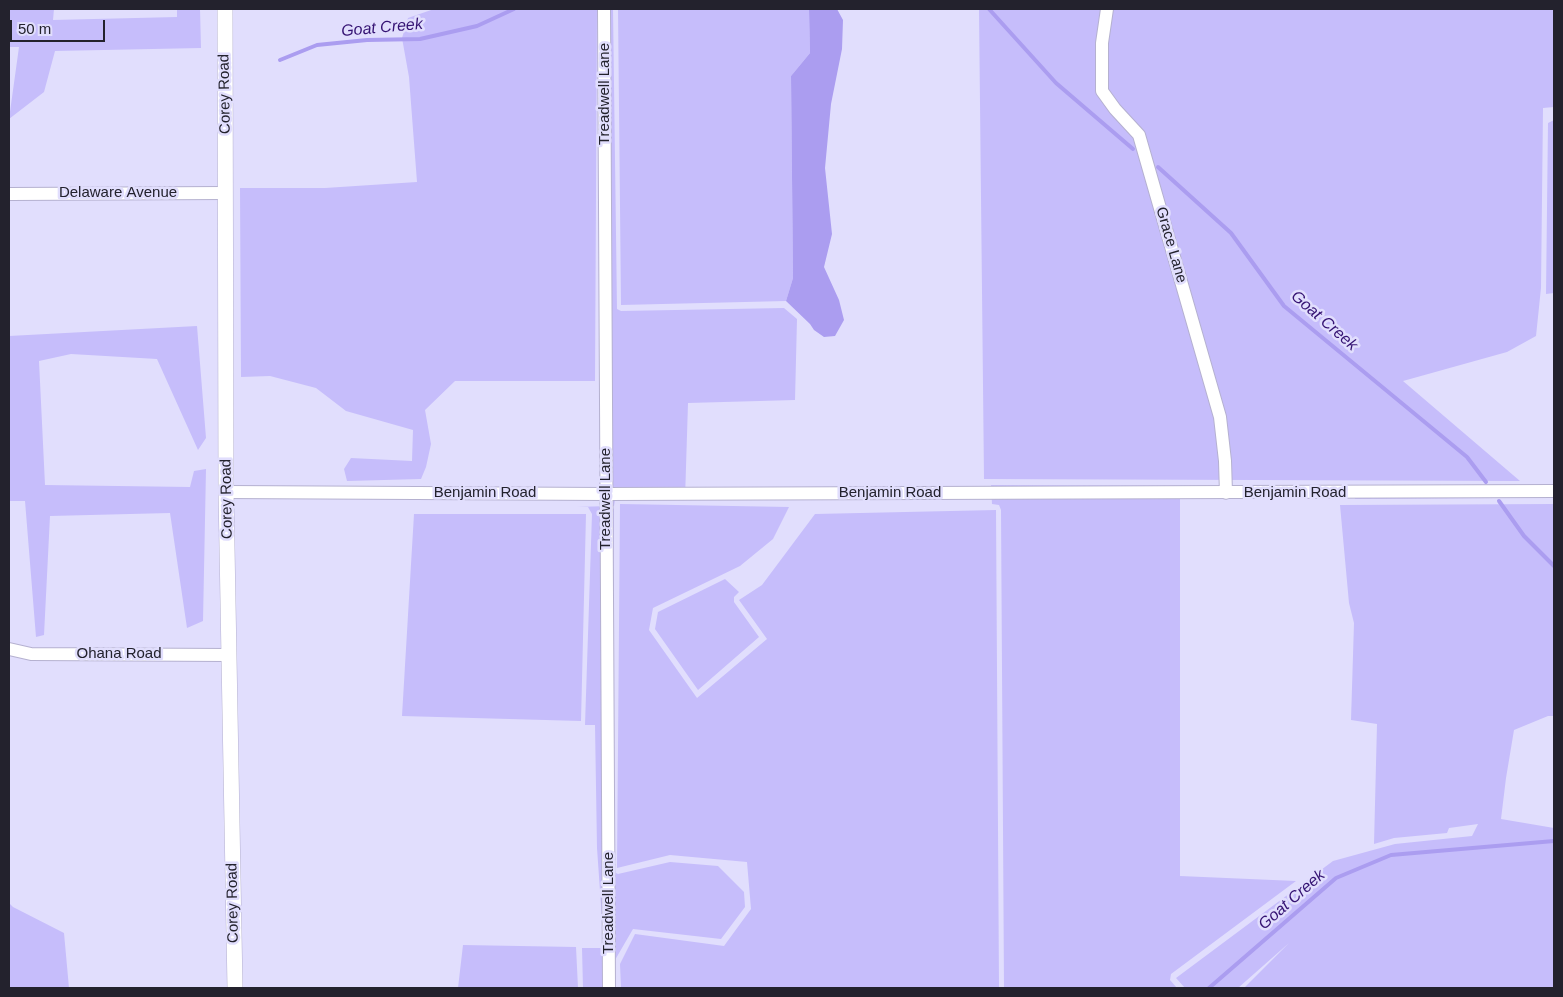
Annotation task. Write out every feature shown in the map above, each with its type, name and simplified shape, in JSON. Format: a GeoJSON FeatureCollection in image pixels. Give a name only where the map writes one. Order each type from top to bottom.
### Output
{"type":"FeatureCollection","features":[{"type":"Feature","properties":{"kind":"street","name":"Corey Road"},"geometry":{"type":"LineString","coordinates":[[224,9],[226,492],[235,988]]}},
{"type":"Feature","properties":{"kind":"street","name":"Treadwell Lane"},"geometry":{"type":"LineString","coordinates":[[604,9],[609,988]]}},
{"type":"Feature","properties":{"kind":"street","name":"Grace Lane"},"geometry":{"type":"LineString","coordinates":[[1107,9],[1102,43],[1102,91],[1115,109],[1139,135],[1220,417],[1225,461],[1226,493]]}},
{"type":"Feature","properties":{"kind":"street","name":"Delaware Avenue"},"geometry":{"type":"LineString","coordinates":[[9,194],[226,193]]}},
{"type":"Feature","properties":{"kind":"street","name":"Benjamin Road"},"geometry":{"type":"LineString","coordinates":[[226,492],[606,494],[1554,491]]}},
{"type":"Feature","properties":{"kind":"street","name":"Ohana Road"},"geometry":{"type":"LineString","coordinates":[[9,649],[31,654],[229,655]]}},
{"type":"Feature","properties":{"kind":"shaded area"},"geometry":{"type":"Polygon","coordinates":[[[9,9],[54,9],[53,20],[177,17],[177,9],[200,9],[201,48],[55,51],[44,92],[9,119],[19,47],[9,47],[9,9]]]}},
{"type":"Feature","properties":{"kind":"shaded area"},"geometry":{"type":"Polygon","coordinates":[[[434,9],[597,9],[595,381],[455,381],[425,410],[431,444],[426,467],[421,479],[347,481],[344,469],[351,458],[412,461],[413,430],[346,411],[316,388],[270,376],[241,377],[240,188],[325,188],[417,182],[409,77],[402,38],[408,18],[434,9]]]}},
{"type":"Feature","properties":{"kind":"shaded area"},"geometry":{"type":"Polygon","coordinates":[[[604,9],[613,9],[617,309],[621,311],[784,308],[797,319],[795,400],[688,403],[685,499],[615,500],[614,506],[609,506],[614,509],[612,871],[618,874],[670,862],[718,866],[744,892],[745,907],[721,939],[633,929],[615,960],[615,988],[583,988],[582,948],[604,948],[597,848],[595,725],[585,725],[592,514],[588,507],[577,507],[608,506],[604,9]]]}},
{"type":"Feature","properties":{"kind":"shaded area"},"geometry":{"type":"Polygon","coordinates":[[[618,9],[809,9],[810,53],[791,76],[793,278],[786,301],[621,305],[618,9]]]}},
{"type":"Feature","properties":{"kind":"shaded area"},"geometry":{"type":"Polygon","coordinates":[[[809,9],[837,9],[843,20],[842,49],[831,104],[825,168],[832,234],[824,267],[839,300],[844,320],[835,336],[824,337],[814,330],[786,301],[793,278],[791,76],[810,53],[809,9]]]}},
{"type":"Feature","properties":{"kind":"shaded area"},"geometry":{"type":"Polygon","coordinates":[[[979,9],[1554,9],[1554,107],[1543,108],[1541,288],[1536,336],[1507,352],[1403,381],[1520,481],[984,479],[979,9]]]}},
{"type":"Feature","properties":{"kind":"shaded area"},"geometry":{"type":"Polygon","coordinates":[[[1554,120],[1554,293],[1546,294],[1548,123],[1554,120]]]}},
{"type":"Feature","properties":{"kind":"shaded area"},"geometry":{"type":"Polygon","coordinates":[[[197,326],[206,438],[198,450],[157,359],[71,354],[39,361],[45,485],[190,487],[194,471],[206,469],[203,621],[187,628],[170,513],[50,516],[44,635],[36,637],[25,501],[9,501],[9,336],[197,326]]]}},
{"type":"Feature","properties":{"kind":"shaded area"},"geometry":{"type":"Polygon","coordinates":[[[991,485],[1484,487],[1496,498],[1355,499],[1354,492],[1180,498],[1180,876],[1296,881],[1171,974],[1170,980],[1177,988],[1004,988],[1001,510],[999,505],[992,504],[991,485]]]}},
{"type":"Feature","properties":{"kind":"shaded area"},"geometry":{"type":"Polygon","coordinates":[[[620,504],[789,507],[773,539],[740,566],[653,608],[649,630],[697,698],[767,639],[739,600],[762,585],[815,514],[996,510],[999,988],[621,988],[620,964],[635,934],[724,946],[751,909],[747,862],[670,855],[617,868],[620,504]]]}},
{"type":"Feature","properties":{"kind":"shaded area"},"geometry":{"type":"Polygon","coordinates":[[[1554,504],[1554,716],[1548,716],[1514,730],[1501,819],[1554,828],[1554,988],[1244,988],[1289,943],[1238,988],[1185,988],[1176,978],[1333,861],[1395,844],[1472,836],[1478,824],[1449,828],[1447,833],[1394,838],[1374,844],[1377,724],[1351,720],[1354,623],[1349,603],[1340,505],[1554,504]]]}},
{"type":"Feature","properties":{"kind":"shaded area"},"geometry":{"type":"Polygon","coordinates":[[[414,514],[586,514],[581,721],[402,716],[414,514]]]}},
{"type":"Feature","properties":{"kind":"shaded area"},"geometry":{"type":"Polygon","coordinates":[[[725,579],[739,592],[734,597],[734,602],[759,637],[698,690],[655,629],[658,612],[725,579]]]}},
{"type":"Feature","properties":{"kind":"shaded area"},"geometry":{"type":"Polygon","coordinates":[[[9,903],[13,907],[64,933],[69,988],[9,988],[9,903]]]}},
{"type":"Feature","properties":{"kind":"shaded area"},"geometry":{"type":"Polygon","coordinates":[[[463,945],[576,947],[578,988],[458,988],[463,945]]]}},
{"type":"Feature","properties":{"kind":"waterway","name":"Goat Creek"},"geometry":{"type":"LineString","coordinates":[[280,60],[317,45],[367,40],[420,39],[477,26],[514,9]]}},
{"type":"Feature","properties":{"kind":"waterway","name":"Goat Creek"},"geometry":{"type":"LineString","coordinates":[[989,9],[1056,83],[1133,149]]}},
{"type":"Feature","properties":{"kind":"waterway","name":"Goat Creek"},"geometry":{"type":"LineString","coordinates":[[1158,167],[1231,233],[1284,306],[1467,457],[1486,482]]}},
{"type":"Feature","properties":{"kind":"waterway","name":"Goat Creek"},"geometry":{"type":"LineString","coordinates":[[1499,501],[1524,536],[1554,566]]}},
{"type":"Feature","properties":{"kind":"waterway","name":"Goat Creek"},"geometry":{"type":"LineString","coordinates":[[1209,988],[1336,878],[1391,855],[1554,841]]}}]}
